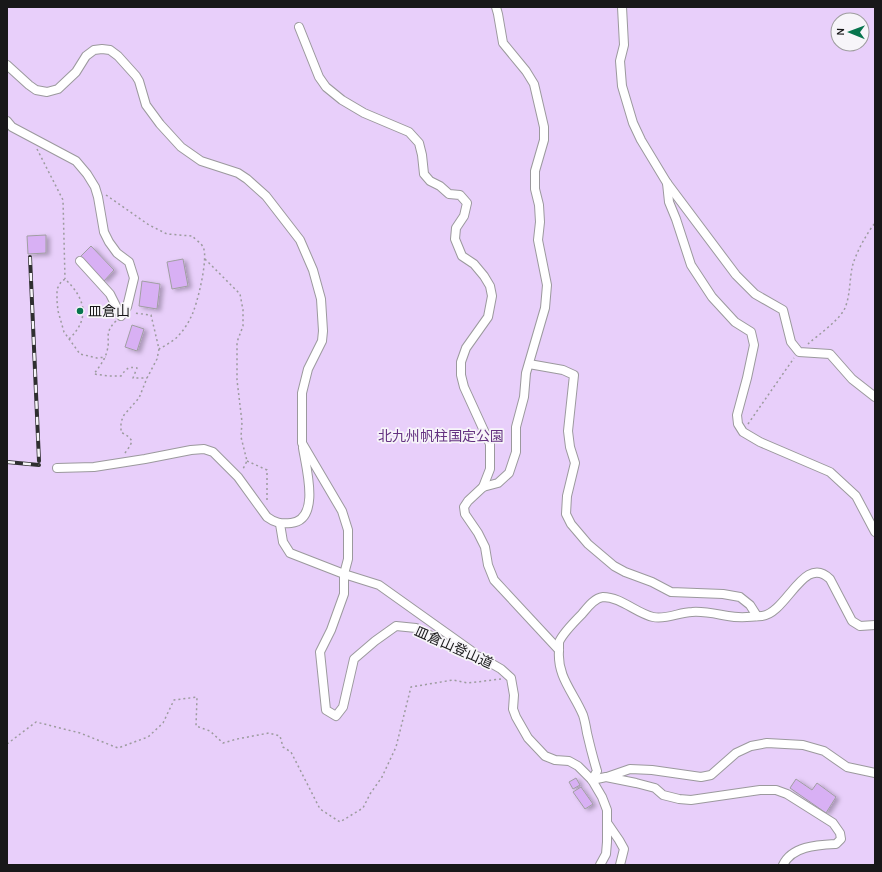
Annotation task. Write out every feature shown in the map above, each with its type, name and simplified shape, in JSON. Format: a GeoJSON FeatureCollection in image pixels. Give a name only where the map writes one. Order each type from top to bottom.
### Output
{"type":"FeatureCollection","features":[{"type":"Feature","properties":{"kind":"street"},"geometry":{"type":"LineString","coordinates":[[483,487],[498,483],[509,473],[516,452],[516,427],[524,397],[526,373],[545,308],[548,285],[538,240],[540,222],[539,205],[535,189],[535,171],[544,140],[544,127],[534,84],[526,71],[503,44],[496,7]]}},
{"type":"Feature","properties":{"kind":"street"},"geometry":{"type":"LineString","coordinates":[[622,7],[624,45],[620,61],[622,86],[633,123],[641,140],[667,183],[736,275],[754,294],[783,310],[792,342],[799,352],[830,354],[852,379],[875,397]]}},
{"type":"Feature","properties":{"kind":"street"},"geometry":{"type":"LineString","coordinates":[[299,27],[319,77],[326,87],[342,100],[364,113],[409,132],[419,143],[424,174],[430,181],[440,186],[449,194],[460,195],[467,203],[464,216],[456,228],[455,239],[462,256],[474,264],[484,276],[490,286],[492,296],[488,316],[466,348],[461,362],[461,375],[464,387],[475,408],[490,444],[490,469],[483,487],[468,501],[464,507],[465,514],[478,533],[485,547],[488,565],[494,580],[559,650]]}},
{"type":"Feature","properties":{"kind":"street"},"geometry":{"type":"LineString","coordinates":[[7,64],[30,86],[36,90],[47,92],[58,89],[76,72],[86,56],[94,50],[110,50],[118,56],[136,76],[139,81],[146,105],[160,124],[182,147],[201,161],[238,172],[266,196],[300,240],[313,270],[321,299],[323,331],[322,341],[308,369],[302,393],[302,443],[310,495],[310,502],[302,519],[296,522],[280,524],[273,521],[267,516],[238,476],[213,452],[204,449],[118,463],[57,468]]}},
{"type":"Feature","properties":{"kind":"street"},"geometry":{"type":"LineString","coordinates":[[7,121],[12,127],[76,161],[87,174],[95,187],[104,232],[117,253],[129,262],[134,278],[127,307],[121,316],[110,294],[80,261]]}},
{"type":"Feature","properties":{"kind":"street"},"geometry":{"type":"LineString","coordinates":[[667,183],[668,202],[676,219],[691,265],[712,298],[735,322],[750,332],[754,345],[737,415],[738,424],[743,432],[760,442],[830,472],[856,496],[875,532]]}},
{"type":"Feature","properties":{"kind":"street"},"geometry":{"type":"LineString","coordinates":[[529,364],[563,370],[574,375],[568,431],[570,447],[575,463],[566,496],[566,514],[571,524],[588,544],[614,566],[625,572],[652,582],[671,592],[723,594],[740,597],[750,605],[757,616]]}},
{"type":"Feature","properties":{"kind":"street","name":"皿倉山登山道"},"geometry":{"type":"LineString","coordinates":[[302,443],[342,511],[348,530],[348,559],[344,574],[344,594],[331,630],[320,652],[326,710],[336,716],[343,707],[354,659],[396,626],[416,628],[454,648],[482,658],[501,669],[511,678]]}},
{"type":"Feature","properties":{"kind":"street"},"geometry":{"type":"LineString","coordinates":[[280,524],[283,542],[290,553],[344,574],[379,585],[482,658]]}},
{"type":"Feature","properties":{"kind":"street"},"geometry":{"type":"LineString","coordinates":[[592,780],[597,771],[584,717],[564,681],[558,661],[559,642],[592,603],[601,597],[613,598],[640,612],[655,617],[692,612],[714,613],[730,616],[757,616],[770,614],[777,609],[797,585],[807,576],[815,572],[825,574],[830,579],[852,621],[860,626],[875,625]]}},
{"type":"Feature","properties":{"kind":"street"},"geometry":{"type":"LineString","coordinates":[[511,678],[514,695],[512,709],[528,738],[545,756],[555,760],[568,761],[578,766],[592,780],[602,797],[607,810],[608,824],[606,854],[600,865]]}},
{"type":"Feature","properties":{"kind":"street"},"geometry":{"type":"LineString","coordinates":[[592,780],[630,769],[652,770],[701,777],[711,775],[736,753],[751,746],[766,743],[787,743],[810,747],[824,751],[847,767],[875,773]]}},
{"type":"Feature","properties":{"kind":"street"},"geometry":{"type":"LineString","coordinates":[[606,777],[655,788],[663,795],[691,800],[760,790],[776,790],[814,810],[838,828],[841,838],[836,844],[817,845],[796,851],[786,858],[783,865]]}},
{"type":"Feature","properties":{"kind":"street"},"geometry":{"type":"LineString","coordinates":[[608,824],[620,840],[624,849],[620,865]]}},
{"type":"Feature","properties":{"kind":"path"},"geometry":{"type":"LineString","coordinates":[[31,136],[63,200],[66,269],[65,279],[61,282],[57,289],[57,301],[64,332],[80,354],[97,358],[106,357]]}},
{"type":"Feature","properties":{"kind":"path"},"geometry":{"type":"LineString","coordinates":[[95,187],[149,226],[167,234],[192,236],[204,248],[205,260],[198,298],[191,316],[180,335],[169,344],[159,349]]}},
{"type":"Feature","properties":{"kind":"path"},"geometry":{"type":"LineString","coordinates":[[743,432],[799,352],[844,310],[853,263],[875,223]]}},
{"type":"Feature","properties":{"kind":"path"},"geometry":{"type":"LineString","coordinates":[[205,260],[240,294],[243,326],[237,342],[237,380],[242,422],[241,437],[247,461],[238,476]]}},
{"type":"Feature","properties":{"kind":"path"},"geometry":{"type":"LineString","coordinates":[[65,279],[79,295],[83,313],[76,332],[69,339]]}},
{"type":"Feature","properties":{"kind":"path"},"geometry":{"type":"LineString","coordinates":[[118,463],[132,441],[122,432],[121,422],[124,415],[139,398],[157,359],[159,349],[151,315],[130,313],[121,316],[109,329],[106,357],[94,374],[121,376],[127,368],[131,367],[137,368],[132,378],[147,378]]}},
{"type":"Feature","properties":{"kind":"path"},"geometry":{"type":"LineString","coordinates":[[247,461],[266,470],[267,516]]}},
{"type":"Feature","properties":{"kind":"path"},"geometry":{"type":"LineString","coordinates":[[7,744],[36,722],[80,733],[118,748],[148,737],[163,723],[174,700],[197,697],[196,726],[210,731],[223,743],[269,733],[280,736],[283,747],[291,752],[320,809],[340,822],[363,808],[370,794],[382,777],[396,747],[411,687],[453,680],[468,683],[511,678]]}},
{"type":"Feature","properties":{"kind":"green space","name":"北九州帆柱国定公園"},"geometry":{"type":"Polygon","coordinates":[[[7,7],[875,7],[875,865],[7,865],[7,7]]]}},
{"type":"Feature","properties":{"kind":"building"},"geometry":{"type":"Polygon","coordinates":[[[46,235],[46,253],[28,254],[27,236],[46,235]]]}},
{"type":"Feature","properties":{"kind":"building"},"geometry":{"type":"Polygon","coordinates":[[[91,246],[114,270],[104,281],[80,257],[91,246]]]}},
{"type":"Feature","properties":{"kind":"building"},"geometry":{"type":"Polygon","coordinates":[[[183,259],[188,286],[172,289],[167,262],[183,259]]]}},
{"type":"Feature","properties":{"kind":"building"},"geometry":{"type":"Polygon","coordinates":[[[142,281],[160,284],[157,309],[139,306],[142,281]]]}},
{"type":"Feature","properties":{"kind":"building"},"geometry":{"type":"Polygon","coordinates":[[[132,325],[144,329],[137,351],[125,347],[132,325]]]}},
{"type":"Feature","properties":{"kind":"building"},"geometry":{"type":"Polygon","coordinates":[[[576,778],[580,785],[573,789],[569,782],[576,778]]]}},
{"type":"Feature","properties":{"kind":"building"},"geometry":{"type":"Polygon","coordinates":[[[796,779],[812,790],[817,783],[836,797],[826,813],[790,788],[796,779]]]}},
{"type":"Feature","properties":{"kind":"building"},"geometry":{"type":"Polygon","coordinates":[[[581,787],[593,804],[585,809],[573,792],[581,787]]]}},
{"type":"Feature","properties":{"kind":"railway"},"geometry":{"type":"LineString","coordinates":[[30,257],[39,461]]}},
{"type":"Feature","properties":{"kind":"railway"},"geometry":{"type":"LineString","coordinates":[[7,462],[39,465]]}},
{"type":"Feature","properties":{"kind":"place","name":"皿倉山"},"geometry":{"type":"Point","coordinates":[80,311]}}]}
